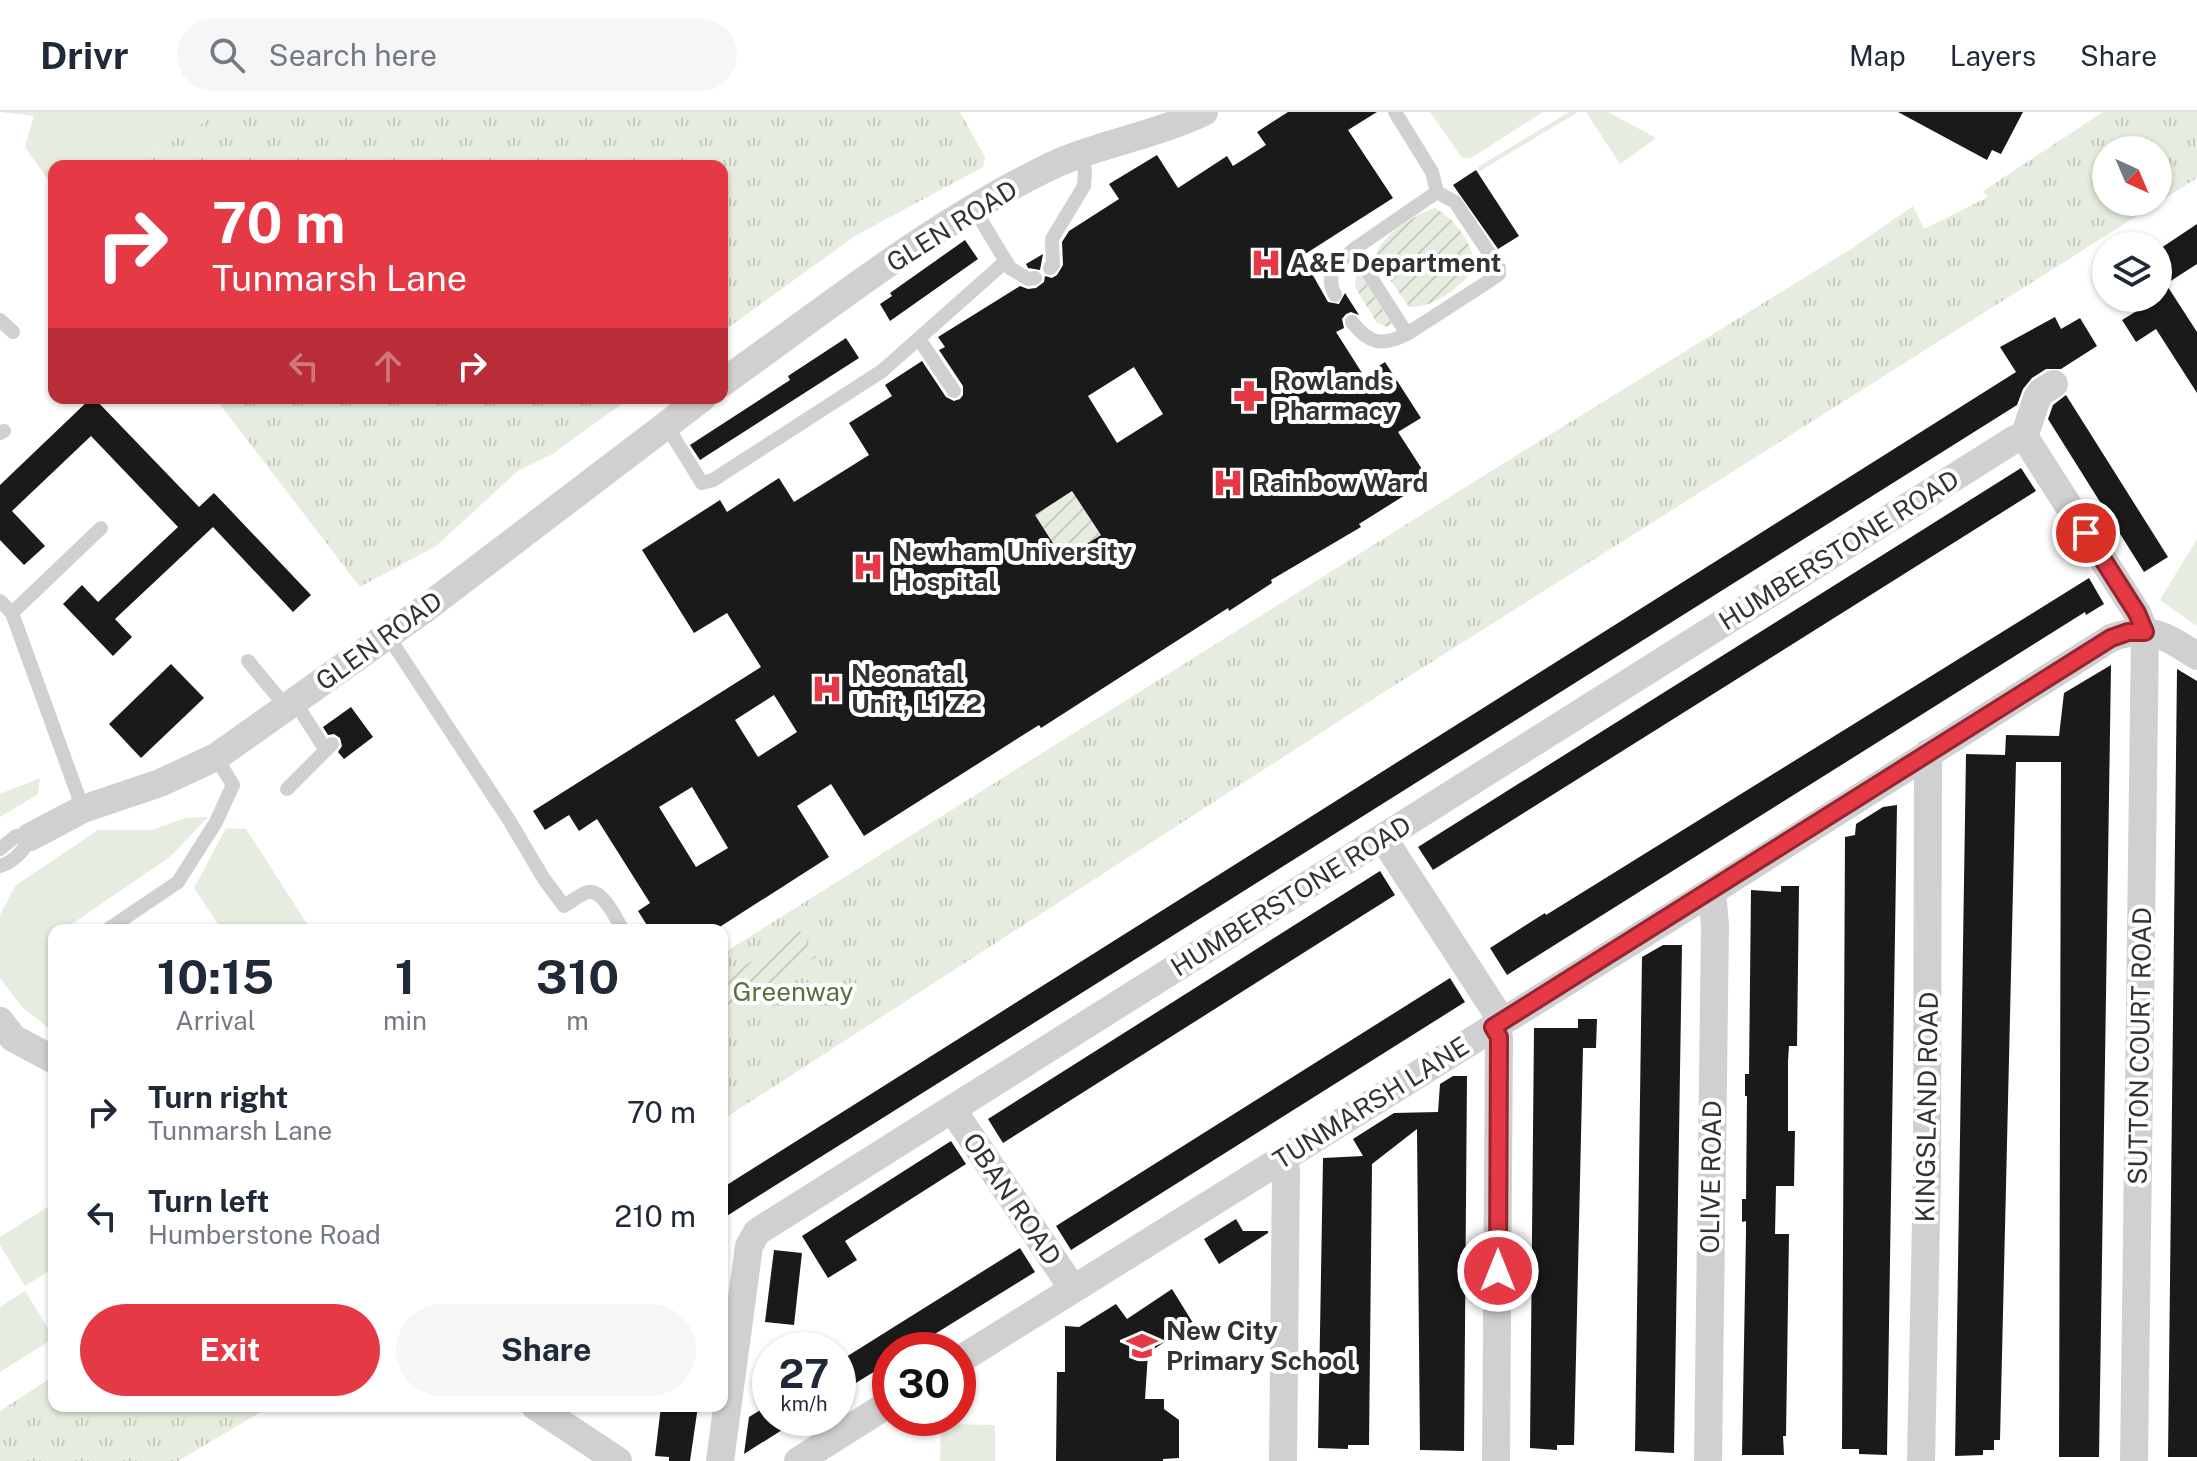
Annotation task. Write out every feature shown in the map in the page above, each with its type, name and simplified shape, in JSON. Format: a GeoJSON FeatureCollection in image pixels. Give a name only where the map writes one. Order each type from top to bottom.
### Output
{"type":"FeatureCollection","features":[{"type":"Feature","properties":{"kind":"street","name":"GLEN ROAD"},"geometry":{"type":"LineString","coordinates":[[728,379],[973,207],[1045,169],[1082,154],[1179,124],[1204,112]]}},
{"type":"Feature","properties":{"kind":"street"},"geometry":{"type":"LineString","coordinates":[[2054,384],[2037,398],[2023,440],[2029,444],[2130,601],[2145,632],[2158,633],[2197,656]]}},
{"type":"Feature","properties":{"kind":"street","name":"GLEN ROAD"},"geometry":{"type":"LineString","coordinates":[[30,837],[83,809],[160,783],[216,757],[388,636],[694,404]]}},
{"type":"Feature","properties":{"kind":"street","name":"HUMBERSTONE ROAD"},"geometry":{"type":"LineString","coordinates":[[728,1402],[749,1246],[755,1234],[2015,439],[2023,440]]}},
{"type":"Feature","properties":{"kind":"street","name":"TUNMARSH LANE"},"geometry":{"type":"LineString","coordinates":[[976,1350],[1709,893],[2111,638],[2128,632],[2145,632]]}},
{"type":"Feature","properties":{"kind":"street","name":"SUTTON COURT ROAD"},"geometry":{"type":"LineString","coordinates":[[2134,1461],[2145,632]]}},
{"type":"Feature","properties":{"kind":"street","name":"KINGSLAND ROAD"},"geometry":{"type":"LineString","coordinates":[[1921,1461],[1927,1157],[1928,753]]}},
{"type":"Feature","properties":{"kind":"street"},"geometry":{"type":"LineString","coordinates":[[1383,838],[1498,1024],[1496,1461]]}},
{"type":"Feature","properties":{"kind":"street","name":"OLIVE ROAD"},"geometry":{"type":"LineString","coordinates":[[1708,1461],[1715,925],[1709,893]]}},
{"type":"Feature","properties":{"kind":"street"},"geometry":{"type":"LineString","coordinates":[[0,1021],[13,1038],[48,1057]]}},
{"type":"Feature","properties":{"kind":"street","name":"OBAN ROAD"},"geometry":{"type":"LineString","coordinates":[[952,1109],[1073,1289]]}},
{"type":"Feature","properties":{"kind":"street"},"geometry":{"type":"LineString","coordinates":[[1280,1160],[1286,1170],[1283,1461]]}},
{"type":"Feature","properties":{"kind":"street"},"geometry":{"type":"LineString","coordinates":[[544,1412],[618,1461]]}},
{"type":"Feature","properties":{"kind":"street","name":"HUMBERSTONE ROAD"},"geometry":{"type":"LineString","coordinates":[[720,1461],[727,1412]]}},
{"type":"Feature","properties":{"kind":"street"},"geometry":{"type":"LineString","coordinates":[[798,1461],[872,1414]]}},
{"type":"Feature","properties":{"kind":"lane"},"geometry":{"type":"LineString","coordinates":[[1352,322],[1365,336],[1378,342],[1391,342],[1499,274],[1499,268],[1455,202],[1437,192],[1432,172],[1395,112]]}},
{"type":"Feature","properties":{"kind":"lane"},"geometry":{"type":"LineString","coordinates":[[1050,268],[1053,265],[1052,239],[1084,186],[1082,154]]}},
{"type":"Feature","properties":{"kind":"lane"},"geometry":{"type":"LineString","coordinates":[[1335,295],[1331,279],[1334,265],[1437,192]]}},
{"type":"Feature","properties":{"kind":"lane"},"geometry":{"type":"LineString","coordinates":[[973,207],[1010,268],[1028,279],[1035,278]]}},
{"type":"Feature","properties":{"kind":"lane"},"geometry":{"type":"LineString","coordinates":[[1357,247],[1359,259],[1407,334]]}},
{"type":"Feature","properties":{"kind":"lane"},"geometry":{"type":"LineString","coordinates":[[666,425],[702,483],[713,480],[882,371],[1006,261]]}},
{"type":"Feature","properties":{"kind":"lane"},"geometry":{"type":"LineString","coordinates":[[0,320],[13,332]]}},
{"type":"Feature","properties":{"kind":"lane"},"geometry":{"type":"LineString","coordinates":[[919,339],[954,391]]}},
{"type":"Feature","properties":{"kind":"lane"},"geometry":{"type":"LineString","coordinates":[[12,613],[101,528]]}},
{"type":"Feature","properties":{"kind":"lane"},"geometry":{"type":"LineString","coordinates":[[0,601],[12,613],[83,809]]}},
{"type":"Feature","properties":{"kind":"lane"},"geometry":{"type":"LineString","coordinates":[[388,636],[564,906],[588,892],[596,893],[619,924]]}},
{"type":"Feature","properties":{"kind":"lane"},"geometry":{"type":"LineString","coordinates":[[248,661],[329,747],[287,789]]}},
{"type":"Feature","properties":{"kind":"lane"},"geometry":{"type":"LineString","coordinates":[[116,924],[178,882],[216,822],[233,785],[216,757]]}},
{"type":"Feature","properties":{"kind":"lane","name":"GLEN ROAD"},"geometry":{"type":"LineString","coordinates":[[0,849],[16,836],[30,837],[26,849],[0,866]]}},
{"type":"Feature","properties":{"kind":"green space"},"geometry":{"type":"Polygon","coordinates":[[[0,112],[216,112],[199,126],[137,160],[48,160],[48,180],[25,147],[34,116],[0,112]]]}},
{"type":"Feature","properties":{"kind":"green space"},"geometry":{"type":"Polygon","coordinates":[[[216,112],[960,112],[985,157],[983,167],[855,236],[728,328],[728,160],[137,160],[199,126],[216,112]]]}},
{"type":"Feature","properties":{"kind":"green space"},"geometry":{"type":"Polygon","coordinates":[[[1430,112],[1543,112],[1471,158],[1462,158],[1430,112]]]}},
{"type":"Feature","properties":{"kind":"green space"},"geometry":{"type":"Polygon","coordinates":[[[1569,112],[1578,112],[1480,171],[1478,167],[1569,112]]]}},
{"type":"Feature","properties":{"kind":"green space"},"geometry":{"type":"Polygon","coordinates":[[[1586,112],[1608,112],[1656,138],[1620,164],[1586,112]]]}},
{"type":"Feature","properties":{"kind":"green space","name":"Greenway"},"geometry":{"type":"Polygon","coordinates":[[[2103,112],[2197,112],[2197,178],[2172,194],[2172,136],[2092,136],[2092,216],[2137,216],[2112,232],[2092,232],[2092,244],[1370,701],[728,1116],[728,950],[1851,249],[1913,206],[1924,229],[1988,197],[1983,191],[2103,112]]]}},
{"type":"Feature","properties":{"kind":"green space"},"geometry":{"type":"Polygon","coordinates":[[[1435,208],[1462,232],[1476,265],[1464,280],[1438,300],[1409,307],[1375,258],[1390,235],[1418,215],[1435,208]]]}},
{"type":"Feature","properties":{"kind":"green space"},"geometry":{"type":"Polygon","coordinates":[[[1360,274],[1392,324],[1387,327],[1377,323],[1355,287],[1356,277],[1360,274]]]}},
{"type":"Feature","properties":{"kind":"green space"},"geometry":{"type":"Polygon","coordinates":[[[220,404],[622,404],[551,455],[519,470],[436,546],[360,587],[220,404]]]}},
{"type":"Feature","properties":{"kind":"green space"},"geometry":{"type":"Polygon","coordinates":[[[1072,491],[1101,535],[1063,559],[1035,515],[1072,491]]]}},
{"type":"Feature","properties":{"kind":"green space"},"geometry":{"type":"Polygon","coordinates":[[[2197,539],[2197,626],[2160,600],[2197,539]]]}},
{"type":"Feature","properties":{"kind":"green space"},"geometry":{"type":"Polygon","coordinates":[[[40,778],[38,794],[0,817],[0,794],[40,778]]]}},
{"type":"Feature","properties":{"kind":"green space"},"geometry":{"type":"Polygon","coordinates":[[[208,817],[171,856],[72,924],[48,924],[48,1027],[22,1007],[0,978],[0,915],[15,886],[98,830],[152,830],[185,818],[208,817]]]}},
{"type":"Feature","properties":{"kind":"green space"},"geometry":{"type":"Polygon","coordinates":[[[226,828],[246,829],[307,924],[218,924],[194,888],[226,828]]]}},
{"type":"Feature","properties":{"kind":"green space"},"geometry":{"type":"Polygon","coordinates":[[[800,931],[816,957],[728,1012],[728,976],[800,931]]]}},
{"type":"Feature","properties":{"kind":"green space"},"geometry":{"type":"Polygon","coordinates":[[[48,1207],[48,1272],[25,1286],[0,1245],[0,1237],[48,1207]]]}},
{"type":"Feature","properties":{"kind":"green space"},"geometry":{"type":"Polygon","coordinates":[[[25,1291],[48,1328],[48,1342],[0,1372],[0,1307],[25,1291]]]}},
{"type":"Feature","properties":{"kind":"green space"},"geometry":{"type":"Polygon","coordinates":[[[48,1380],[48,1412],[261,1412],[178,1461],[0,1461],[0,1411],[48,1380]]]}},
{"type":"Feature","properties":{"kind":"green space"},"geometry":{"type":"Polygon","coordinates":[[[976,1425],[995,1425],[995,1461],[940,1461],[941,1436],[976,1436],[976,1425]]]}},
{"type":"Feature","properties":{"kind":"building","name":"Newham University Hospital"},"geometry":{"type":"Polygon","coordinates":[[[1288,112],[1377,112],[1348,130],[1393,198],[1302,256],[1328,302],[1339,304],[1345,293],[1359,315],[1346,314],[1342,319],[1344,328],[1336,332],[1364,376],[1385,362],[1421,418],[1398,432],[1429,480],[1359,524],[1361,527],[1271,580],[1272,583],[1229,611],[1228,608],[1041,728],[1039,725],[864,836],[831,784],[797,806],[829,857],[724,924],[646,924],[638,911],[650,903],[597,819],[579,831],[569,815],[545,830],[533,811],[761,667],[727,613],[694,633],[642,550],[720,500],[727,512],[779,478],[794,502],[869,455],[849,423],[892,396],[885,385],[922,361],[946,397],[954,401],[960,399],[963,386],[939,350],[945,347],[938,337],[1020,286],[1036,288],[1044,282],[1045,276],[1052,278],[1057,275],[1063,265],[1062,242],[1069,231],[1119,199],[1109,184],[1157,155],[1178,188],[1227,156],[1233,166],[1266,145],[1257,132],[1288,112]],[[1134,367],[1088,396],[1117,443],[1163,414],[1134,367]],[[1072,491],[1035,515],[1063,559],[1101,535],[1072,491]],[[774,695],[735,720],[758,757],[797,732],[774,695]],[[692,787],[659,807],[696,867],[728,848],[692,787]]]}},
{"type":"Feature","properties":{"kind":"building"},"geometry":{"type":"Polygon","coordinates":[[[1898,112],[2023,112],[2001,154],[1992,150],[1987,160],[1898,112]]]}},
{"type":"Feature","properties":{"kind":"building"},"geometry":{"type":"Polygon","coordinates":[[[1476,170],[1519,236],[1498,249],[1453,185],[1476,170]]]}},
{"type":"Feature","properties":{"kind":"building"},"geometry":{"type":"Polygon","coordinates":[[[2197,224],[2197,264],[2172,280],[2172,241],[2197,224]]]}},
{"type":"Feature","properties":{"kind":"building"},"geometry":{"type":"Polygon","coordinates":[[[965,240],[978,259],[890,321],[880,304],[892,296],[890,293],[965,240]]]}},
{"type":"Feature","properties":{"kind":"building"},"geometry":{"type":"Polygon","coordinates":[[[1043,254],[1040,270],[1028,268],[1026,264],[1043,254]]]}},
{"type":"Feature","properties":{"kind":"building"},"geometry":{"type":"Polygon","coordinates":[[[2172,293],[2197,332],[2197,393],[2156,329],[2136,342],[2122,320],[2135,312],[2172,312],[2172,293]]]}},
{"type":"Feature","properties":{"kind":"building"},"geometry":{"type":"Polygon","coordinates":[[[2055,317],[2061,329],[2080,318],[2097,346],[2061,369],[2046,369],[2023,389],[2017,405],[728,1215],[728,1184],[2016,372],[2000,347],[2055,317]]]}},
{"type":"Feature","properties":{"kind":"building"},"geometry":{"type":"Polygon","coordinates":[[[846,338],[859,358],[700,460],[690,445],[790,380],[788,376],[846,338]]]}},
{"type":"Feature","properties":{"kind":"building"},"geometry":{"type":"Polygon","coordinates":[[[2066,395],[2168,557],[2144,572],[2048,419],[2053,405],[2066,395]]]}},
{"type":"Feature","properties":{"kind":"building"},"geometry":{"type":"Polygon","coordinates":[[[85,404],[100,404],[199,507],[214,493],[311,595],[293,612],[213,527],[115,619],[132,637],[113,656],[63,604],[82,585],[98,602],[178,527],[91,436],[12,511],[45,546],[24,565],[0,540],[0,485],[85,404]]]}},
{"type":"Feature","properties":{"kind":"building"},"geometry":{"type":"Polygon","coordinates":[[[2021,468],[2036,491],[1433,870],[1418,847],[2021,468]]]}},
{"type":"Feature","properties":{"kind":"building"},"geometry":{"type":"Polygon","coordinates":[[[2089,578],[2104,604],[2086,615],[2085,612],[1507,975],[1490,948],[2089,578]]]}},
{"type":"Feature","properties":{"kind":"building"},"geometry":{"type":"Polygon","coordinates":[[[171,664],[204,698],[141,758],[109,724],[171,664]]]}},
{"type":"Feature","properties":{"kind":"building"},"geometry":{"type":"Polygon","coordinates":[[[2111,665],[2099,1457],[2059,1457],[2061,762],[2016,762],[2000,1440],[1994,1440],[1994,1450],[1983,1450],[1983,1455],[1955,1456],[1966,754],[2005,755],[2006,735],[2059,736],[2064,693],[2111,665]]]}},
{"type":"Feature","properties":{"kind":"building"},"geometry":{"type":"Polygon","coordinates":[[[2177,669],[2197,681],[2197,1457],[2168,1457],[2177,669]]]}},
{"type":"Feature","properties":{"kind":"building"},"geometry":{"type":"Polygon","coordinates":[[[351,707],[373,737],[344,759],[338,752],[342,746],[340,738],[334,734],[328,735],[323,727],[351,707]]]}},
{"type":"Feature","properties":{"kind":"building"},"geometry":{"type":"Polygon","coordinates":[[[1897,805],[1887,1455],[1859,1454],[1859,1449],[1842,1449],[1845,837],[1855,835],[1856,824],[1883,807],[1897,805]]]}},
{"type":"Feature","properties":{"kind":"building"},"geometry":{"type":"Polygon","coordinates":[[[1380,871],[1395,895],[1003,1143],[988,1119],[1380,871]]]}},
{"type":"Feature","properties":{"kind":"building"},"geometry":{"type":"Polygon","coordinates":[[[1781,886],[1799,886],[1797,1046],[1789,1046],[1788,1061],[1788,1131],[1795,1131],[1794,1186],[1776,1186],[1775,1234],[1789,1234],[1786,1436],[1783,1436],[1784,1455],[1742,1455],[1746,1221],[1742,1222],[1742,1199],[1746,1199],[1745,1074],[1749,1074],[1751,890],[1781,892],[1781,886]]]}},
{"type":"Feature","properties":{"kind":"building"},"geometry":{"type":"Polygon","coordinates":[[[1663,945],[1682,945],[1674,1453],[1635,1451],[1642,957],[1663,945]]]}},
{"type":"Feature","properties":{"kind":"building"},"geometry":{"type":"Polygon","coordinates":[[[1450,978],[1465,1002],[1071,1250],[1056,1226],[1450,978]]]}},
{"type":"Feature","properties":{"kind":"building"},"geometry":{"type":"Polygon","coordinates":[[[1578,1019],[1597,1019],[1596,1048],[1583,1048],[1574,1445],[1557,1445],[1557,1450],[1530,1448],[1534,1028],[1578,1028],[1578,1019]]]}},
{"type":"Feature","properties":{"kind":"building"},"geometry":{"type":"Polygon","coordinates":[[[1453,1076],[1467,1076],[1464,1451],[1420,1450],[1417,1129],[1372,1164],[1369,1445],[1348,1445],[1348,1449],[1318,1448],[1323,1158],[1363,1156],[1353,1139],[1394,1113],[1438,1112],[1440,1084],[1453,1076]]]}},
{"type":"Feature","properties":{"kind":"building"},"geometry":{"type":"Polygon","coordinates":[[[951,1141],[966,1164],[845,1241],[857,1260],[828,1278],[802,1236],[951,1141]]]}},
{"type":"Feature","properties":{"kind":"building"},"geometry":{"type":"Polygon","coordinates":[[[1236,1219],[1243,1231],[1268,1233],[1219,1264],[1204,1239],[1236,1219]]]}},
{"type":"Feature","properties":{"kind":"building"},"geometry":{"type":"Polygon","coordinates":[[[1020,1248],[1035,1272],[938,1332],[886,1332],[1020,1248]]]}},
{"type":"Feature","properties":{"kind":"building"},"geometry":{"type":"Polygon","coordinates":[[[774,1250],[802,1253],[794,1325],[765,1322],[774,1250]]]}},
{"type":"Feature","properties":{"kind":"building"},"geometry":{"type":"Polygon","coordinates":[[[1172,1289],[1193,1323],[1148,1353],[1145,1399],[1164,1399],[1164,1409],[1179,1420],[1179,1458],[1163,1461],[1056,1461],[1057,1372],[1065,1372],[1065,1326],[1079,1327],[1116,1304],[1127,1319],[1172,1289]]]}},
{"type":"Feature","properties":{"kind":"building"},"geometry":{"type":"Polygon","coordinates":[[[872,1341],[872,1373],[856,1383],[856,1351],[872,1341]]]}},
{"type":"Feature","properties":{"kind":"building"},"geometry":{"type":"Polygon","coordinates":[[[660,1412],[697,1412],[690,1461],[669,1461],[669,1457],[655,1456],[660,1412]]]}},
{"type":"Feature","properties":{"kind":"building"},"geometry":{"type":"Polygon","coordinates":[[[752,1415],[752,1436],[772,1436],[744,1454],[749,1417],[752,1415]]]}},
{"type":"Feature","properties":{"kind":"place","name":"A&E Department"},"geometry":{"type":"Point","coordinates":[1266,263]}},
{"type":"Feature","properties":{"kind":"place","name":"Rowlands Pharmacy"},"geometry":{"type":"Point","coordinates":[1249,396]}},
{"type":"Feature","properties":{"kind":"place","name":"Rainbow Ward"},"geometry":{"type":"Point","coordinates":[1228,483]}},
{"type":"Feature","properties":{"kind":"place","name":"Newham University Hospital"},"geometry":{"type":"Point","coordinates":[868,567]}},
{"type":"Feature","properties":{"kind":"place","name":"Neonatal Unit, L1 Z2"},"geometry":{"type":"Point","coordinates":[827,689]}},
{"type":"Feature","properties":{"kind":"place","name":"New City Primary School"},"geometry":{"type":"Point","coordinates":[1142,1346]}},
{"type":"Feature","properties":{"kind":"route"},"geometry":{"type":"LineString","coordinates":[[1498,1271],[1499,1037],[1493,1027],[2111,638],[2128,632],[2145,632],[2137,613],[2086,533]]}}]}
